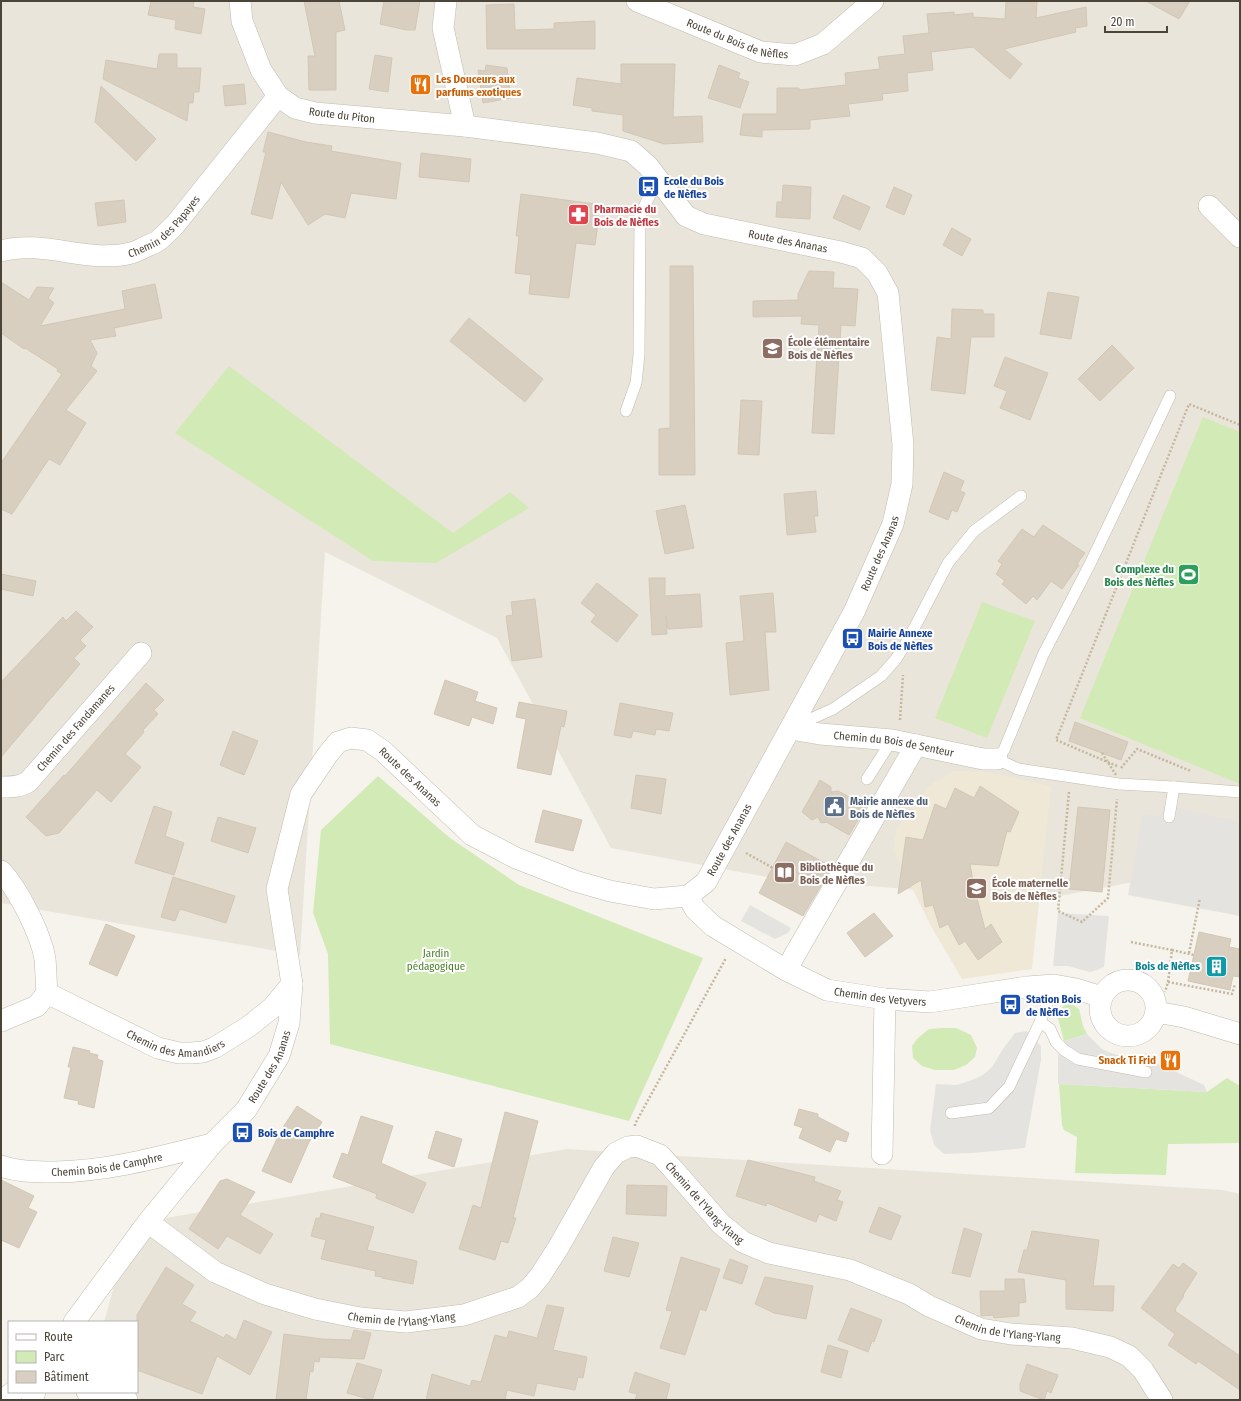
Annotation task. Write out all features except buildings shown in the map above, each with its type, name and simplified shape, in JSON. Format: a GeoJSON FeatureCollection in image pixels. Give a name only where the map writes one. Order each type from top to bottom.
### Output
{"type":"FeatureCollection","features":[{"type":"Feature","properties":{"kind":"street","name":"Route du Piton"},"geometry":{"type":"LineString","coordinates":[[240,1],[242,21],[261,70],[278,96],[295,108],[315,113],[465,126]]}},
{"type":"Feature","properties":{"kind":"street"},"geometry":{"type":"LineString","coordinates":[[446,1],[443,28],[465,126]]}},
{"type":"Feature","properties":{"kind":"street","name":"Route du Bois de Nèfles"},"geometry":{"type":"LineString","coordinates":[[637,1],[760,52],[795,55],[823,44],[874,1]]}},
{"type":"Feature","properties":{"kind":"street","name":"Chemin des Papayes"},"geometry":{"type":"LineString","coordinates":[[1,251],[28,248],[93,255],[113,255],[132,253],[158,241],[174,226],[278,96]]}},
{"type":"Feature","properties":{"kind":"street","name":"Route des Ananas"},"geometry":{"type":"LineString","coordinates":[[75,1321],[148,1222],[212,1144],[246,1110],[280,1056],[290,1023],[292,984],[277,889],[301,794],[338,742],[351,738],[367,740],[383,751],[472,835],[516,858],[575,881],[610,891],[654,899],[688,896],[706,882],[791,728],[854,612],[893,524],[902,484],[903,445],[888,293],[877,273],[862,258],[841,252],[704,224],[686,216],[648,166],[631,151],[597,143],[465,126]]}},
{"type":"Feature","properties":{"kind":"street"},"geometry":{"type":"LineString","coordinates":[[1209,206],[1240,237]]}},
{"type":"Feature","properties":{"kind":"street","name":"Chemin des Fandamanes"},"geometry":{"type":"LineString","coordinates":[[1,787],[23,785],[28,782],[141,653]]}},
{"type":"Feature","properties":{"kind":"street","name":"Chemin du Bois de Senteur"},"geometry":{"type":"LineString","coordinates":[[791,728],[820,734],[902,742],[983,759],[997,760]]}},
{"type":"Feature","properties":{"kind":"street"},"geometry":{"type":"LineString","coordinates":[[786,970],[902,742]]}},
{"type":"Feature","properties":{"kind":"street"},"geometry":{"type":"LineString","coordinates":[[1,871],[10,881],[34,924],[45,957],[47,993],[37,1006],[1,1021]]}},
{"type":"Feature","properties":{"kind":"street","name":"Chemin des Vetyvers"},"geometry":{"type":"LineString","coordinates":[[688,896],[694,909],[713,926],[786,970],[827,990],[885,999],[930,1002],[1027,987],[1054,985],[1076,988],[1102,997]]}},
{"type":"Feature","properties":{"kind":"street"},"geometry":{"type":"LineString","coordinates":[[1129,980],[1135,981],[1146,986],[1152,993],[1156,1012],[1154,1018],[1146,1029],[1137,1034],[1127,1036],[1117,1034],[1104,1022],[1100,1006],[1102,997],[1116,982],[1129,980]]}},
{"type":"Feature","properties":{"kind":"street","name":"Chemin des Amandiers"},"geometry":{"type":"LineString","coordinates":[[47,993],[158,1048],[179,1053],[191,1053],[204,1052],[214,1048],[248,1027],[272,1008],[292,984]]}},
{"type":"Feature","properties":{"kind":"street"},"geometry":{"type":"LineString","coordinates":[[882,1154],[885,999]]}},
{"type":"Feature","properties":{"kind":"street"},"geometry":{"type":"LineString","coordinates":[[1156,1012],[1184,1018],[1240,1034]]}},
{"type":"Feature","properties":{"kind":"street","name":"Chemin Bois de Camphre"},"geometry":{"type":"LineString","coordinates":[[1,1166],[13,1170],[40,1172],[98,1170],[139,1162],[212,1144]]}},
{"type":"Feature","properties":{"kind":"street","name":"Chemin de l'Ylang-Ylang"},"geometry":{"type":"LineString","coordinates":[[148,1222],[215,1272],[265,1294],[308,1307],[360,1318],[406,1322],[464,1315],[518,1297],[530,1288],[540,1276],[558,1248],[604,1167],[616,1153],[628,1147],[637,1146],[660,1155],[721,1224],[743,1242],[769,1253],[850,1270],[909,1294],[929,1306],[981,1329],[1011,1334],[1072,1338],[1110,1347],[1129,1356],[1143,1370],[1162,1400]]}},
{"type":"Feature","properties":{"kind":"street"},"geometry":{"type":"LineString","coordinates":[[3,1400],[12,1393]]}},
{"type":"Feature","properties":{"kind":"street"},"geometry":{"type":"LineString","coordinates":[[92,1393],[127,1400]]}},
{"type":"Feature","properties":{"kind":"lane"},"geometry":{"type":"LineString","coordinates":[[626,411],[636,383],[639,355],[640,215],[651,193],[660,181]]}},
{"type":"Feature","properties":{"kind":"lane"},"geometry":{"type":"LineString","coordinates":[[1170,396],[1090,564],[1043,655],[1004,750],[997,760],[1018,769],[1070,777],[1240,792]]}},
{"type":"Feature","properties":{"kind":"lane"},"geometry":{"type":"LineString","coordinates":[[791,728],[833,709],[881,676],[898,656],[908,640],[948,563],[974,531],[1021,496]]}},
{"type":"Feature","properties":{"kind":"lane"},"geometry":{"type":"LineString","coordinates":[[867,779],[902,742]]}},
{"type":"Feature","properties":{"kind":"lane"},"geometry":{"type":"LineString","coordinates":[[1169,817],[1174,787]]}},
{"type":"Feature","properties":{"kind":"lane"},"geometry":{"type":"LineString","coordinates":[[951,1113],[989,1108],[1009,1087],[1040,1022],[1054,985]]}},
{"type":"Feature","properties":{"kind":"lane"},"geometry":{"type":"LineString","coordinates":[[1040,1022],[1050,1029],[1056,1042],[1060,1046],[1078,1059],[1146,1072]]}},
{"type":"Feature","properties":{"kind":"path"},"geometry":{"type":"LineString","coordinates":[[1196,773],[1137,749],[1121,768],[1056,740],[1189,404],[1240,426]]}},
{"type":"Feature","properties":{"kind":"path"},"geometry":{"type":"LineString","coordinates":[[854,612],[875,637],[898,656]]}},
{"type":"Feature","properties":{"kind":"path"},"geometry":{"type":"LineString","coordinates":[[902,742],[903,669]]}},
{"type":"Feature","properties":{"kind":"path"},"geometry":{"type":"LineString","coordinates":[[1070,777],[1058,911],[1082,922],[1108,898],[1117,780],[1102,753]]}},
{"type":"Feature","properties":{"kind":"path"},"geometry":{"type":"LineString","coordinates":[[746,852],[773,868]]}},
{"type":"Feature","properties":{"kind":"path"},"geometry":{"type":"LineString","coordinates":[[1189,953],[1200,898]]}},
{"type":"Feature","properties":{"kind":"path"},"geometry":{"type":"LineString","coordinates":[[1131,942],[1194,955]]}},
{"type":"Feature","properties":{"kind":"path"},"geometry":{"type":"LineString","coordinates":[[1165,992],[1168,982],[1172,950]]}},
{"type":"Feature","properties":{"kind":"path"},"geometry":{"type":"LineString","coordinates":[[637,1146],[635,1124],[725,960]]}},
{"type":"Feature","properties":{"kind":"path"},"geometry":{"type":"LineString","coordinates":[[1168,982],[1232,994],[1234,984]]}},
{"type":"Feature","properties":{"kind":"shaded area"},"geometry":{"type":"Polygon","coordinates":[[[1,1],[1240,1],[1240,862],[1038,900],[772,878],[611,848],[497,638],[325,552],[300,955],[1,903],[1,1]]]}},
{"type":"Feature","properties":{"kind":"shaded area","name":"École maternelle Bois de Nèfles"},"geometry":{"type":"Polygon","coordinates":[[[954,771],[980,771],[1051,786],[1032,969],[962,979],[932,928],[893,850],[897,828],[929,786],[954,771]]]}},
{"type":"Feature","properties":{"kind":"shaded area"},"geometry":{"type":"Polygon","coordinates":[[[1164,805],[1240,822],[1240,916],[1128,895],[1143,813],[1160,817],[1164,805]]]}},
{"type":"Feature","properties":{"kind":"shaded area"},"geometry":{"type":"Polygon","coordinates":[[[750,905],[791,928],[788,933],[775,939],[741,921],[750,905]]]}},
{"type":"Feature","properties":{"kind":"shaded area"},"geometry":{"type":"Polygon","coordinates":[[[1058,913],[1109,916],[1104,967],[1090,972],[1068,966],[1053,966],[1058,913]]]}},
{"type":"Feature","properties":{"kind":"shaded area"},"geometry":{"type":"Polygon","coordinates":[[[1027,1031],[1041,1046],[1041,1060],[1025,1148],[944,1154],[934,1145],[930,1130],[936,1084],[957,1085],[983,1075],[992,1067],[1015,1033],[1027,1031]]]}},
{"type":"Feature","properties":{"kind":"shaded area"},"geometry":{"type":"Polygon","coordinates":[[[1087,1034],[1102,1049],[1111,1053],[1121,1056],[1133,1056],[1148,1053],[1157,1063],[1204,1085],[1207,1092],[1058,1084],[1058,1056],[1064,1041],[1087,1034]]]}},
{"type":"Feature","properties":{"kind":"shaded area"},"geometry":{"type":"Polygon","coordinates":[[[567,1149],[1223,1190],[1240,1194],[1240,1400],[82,1400],[84,1393],[138,1393],[138,1321],[104,1321],[131,1224],[567,1149]]]}},
{"type":"Feature","properties":{"kind":"green space"},"geometry":{"type":"Polygon","coordinates":[[[229,366],[453,533],[510,492],[529,508],[436,563],[373,561],[175,433],[229,366]]]}},
{"type":"Feature","properties":{"kind":"green space","name":"Complexe du Bois des Nèfles"},"geometry":{"type":"Polygon","coordinates":[[[1203,417],[1240,432],[1240,784],[1080,718],[1203,417]]]}},
{"type":"Feature","properties":{"kind":"green space"},"geometry":{"type":"Polygon","coordinates":[[[982,602],[1035,621],[987,738],[935,718],[982,602]]]}},
{"type":"Feature","properties":{"kind":"green space","name":"Jardin pédagogique"},"geometry":{"type":"Polygon","coordinates":[[[378,776],[450,838],[519,885],[703,958],[629,1121],[330,1044],[328,954],[313,913],[321,830],[378,776]]]}},
{"type":"Feature","properties":{"kind":"green space"},"geometry":{"type":"Polygon","coordinates":[[[1066,1004],[1073,1005],[1079,1009],[1083,1026],[1087,1034],[1064,1041],[1058,1018],[1058,1011],[1066,1004]]]}},
{"type":"Feature","properties":{"kind":"green space"},"geometry":{"type":"Polygon","coordinates":[[[956,1028],[971,1035],[977,1048],[975,1057],[966,1065],[954,1070],[935,1070],[922,1066],[913,1058],[912,1046],[917,1039],[929,1029],[956,1028]]]}},
{"type":"Feature","properties":{"kind":"green space"},"geometry":{"type":"Polygon","coordinates":[[[1227,1078],[1240,1086],[1240,1143],[1168,1144],[1166,1175],[1075,1173],[1077,1137],[1064,1130],[1062,1125],[1059,1084],[1207,1092],[1227,1078]]]}},
{"type":"Feature","properties":{"kind":"place","name":"Les Douceurs aux parfums exotiques"},"geometry":{"type":"Point","coordinates":[421,85]}},
{"type":"Feature","properties":{"kind":"place","name":"Ecole du Bois de Nèfles"},"geometry":{"type":"Point","coordinates":[648,187]}},
{"type":"Feature","properties":{"kind":"place","name":"Pharmacie du Bois de Nèfles"},"geometry":{"type":"Point","coordinates":[578,215]}},
{"type":"Feature","properties":{"kind":"place","name":"École élémentaire Bois de Nèfles"},"geometry":{"type":"Point","coordinates":[773,348]}},
{"type":"Feature","properties":{"kind":"place","name":"Complexe du Bois des Nèfles"},"geometry":{"type":"Point","coordinates":[1189,575]}},
{"type":"Feature","properties":{"kind":"place","name":"Mairie Annexe Bois de Nèfles"},"geometry":{"type":"Point","coordinates":[852,639]}},
{"type":"Feature","properties":{"kind":"place","name":"Mairie annexe du Bois de Nèfles"},"geometry":{"type":"Point","coordinates":[834,807]}},
{"type":"Feature","properties":{"kind":"place","name":"Bibliothèque du Bois de Nèfles"},"geometry":{"type":"Point","coordinates":[785,873]}},
{"type":"Feature","properties":{"kind":"place","name":"École maternelle Bois de Nèfles"},"geometry":{"type":"Point","coordinates":[977,889]}},
{"type":"Feature","properties":{"kind":"place","name":"Bois de Nèfles"},"geometry":{"type":"Point","coordinates":[1216,966]}},
{"type":"Feature","properties":{"kind":"place","name":"Station Bois de Nèfles"},"geometry":{"type":"Point","coordinates":[1010,1005]}},
{"type":"Feature","properties":{"kind":"place","name":"Snack Ti Frid"},"geometry":{"type":"Point","coordinates":[1171,1060]}},
{"type":"Feature","properties":{"kind":"place","name":"Bois de Camphre"},"geometry":{"type":"Point","coordinates":[242,1133]}}]}
